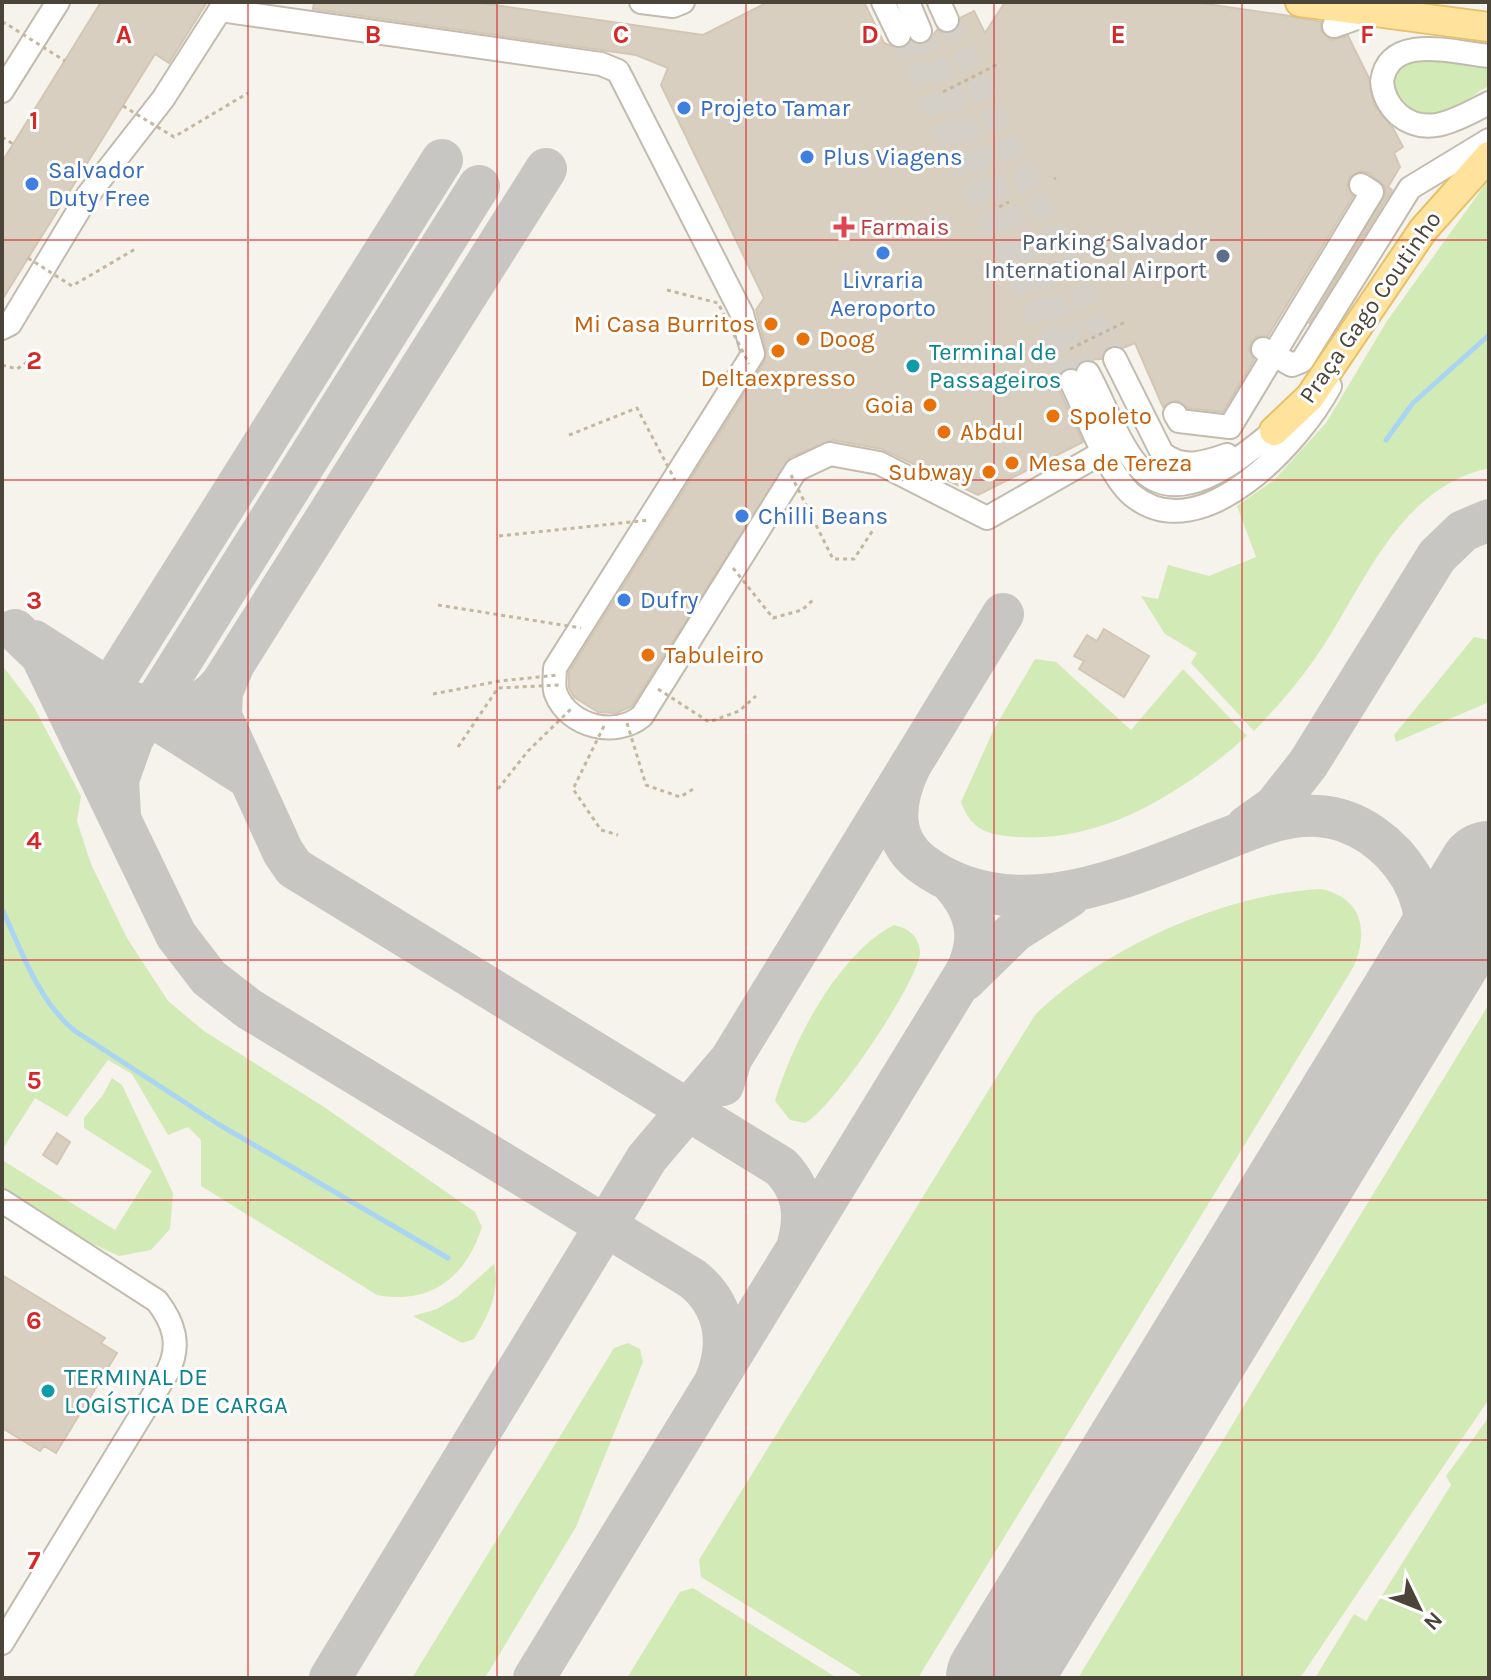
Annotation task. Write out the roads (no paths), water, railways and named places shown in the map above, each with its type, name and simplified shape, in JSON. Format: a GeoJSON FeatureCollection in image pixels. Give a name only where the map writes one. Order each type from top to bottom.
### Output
{"type":"FeatureCollection","features":[{"type":"Feature","properties":{"kind":"main road"},"geometry":{"type":"LineString","coordinates":[[1300,2],[1489,27]]}},
{"type":"Feature","properties":{"kind":"main road","name":"Praça Gago Coutinho"},"geometry":{"type":"LineString","coordinates":[[1274,431],[1310,397],[1363,323],[1423,230],[1489,156]]}},
{"type":"Feature","properties":{"kind":"lane"},"geometry":{"type":"LineString","coordinates":[[2,91],[58,2]]}},
{"type":"Feature","properties":{"kind":"lane"},"geometry":{"type":"LineString","coordinates":[[641,2],[673,6],[683,2]]}},
{"type":"Feature","properties":{"kind":"lane"},"geometry":{"type":"LineString","coordinates":[[883,2],[909,33],[908,2]]}},
{"type":"Feature","properties":{"kind":"lane"},"geometry":{"type":"LineString","coordinates":[[2,328],[10,324],[36,263],[146,121],[220,10],[601,64],[618,71],[742,314],[753,354],[555,668],[556,694],[570,710],[594,727],[616,726],[642,716],[796,470],[830,454],[879,463],[987,518],[1105,451]]}},
{"type":"Feature","properties":{"kind":"lane"},"geometry":{"type":"LineString","coordinates":[[1334,26],[1376,11]]}},
{"type":"Feature","properties":{"kind":"lane"},"geometry":{"type":"LineString","coordinates":[[1489,56],[1410,49],[1394,58],[1382,81],[1390,106],[1404,118],[1424,125],[1453,121],[1489,103]]}},
{"type":"Feature","properties":{"kind":"lane"},"geometry":{"type":"LineString","coordinates":[[1267,352],[1292,365],[1302,361],[1347,282],[1410,188],[1489,140]]}},
{"type":"Feature","properties":{"kind":"lane"},"geometry":{"type":"LineString","coordinates":[[1175,414],[1179,421],[1230,427],[1267,352],[1372,192],[1361,185]]}},
{"type":"Feature","properties":{"kind":"lane"},"geometry":{"type":"LineString","coordinates":[[1274,431],[1215,474],[1184,483],[1156,479],[1136,464],[1080,377],[1105,451],[1132,495],[1161,509],[1197,507],[1230,493],[1277,457],[1306,425],[1363,323]]}},
{"type":"Feature","properties":{"kind":"lane","name":"Praça Gago Coutinho"},"geometry":{"type":"LineString","coordinates":[[1115,359],[1156,444],[1176,463],[1209,461],[1274,431]]}},
{"type":"Feature","properties":{"kind":"lane"},"geometry":{"type":"LineString","coordinates":[[2,1201],[157,1301],[176,1337],[174,1359],[2,1643]]}},
{"type":"Feature","properties":{"kind":"waterway"},"geometry":{"type":"LineString","coordinates":[[1386,440],[1413,403],[1489,335]]}},
{"type":"Feature","properties":{"kind":"waterway"},"geometry":{"type":"LineString","coordinates":[[2,909],[41,990],[75,1031],[218,1124],[448,1258]]}},
{"type":"Feature","properties":{"kind":"tunnel"},"geometry":{"type":"LineString","coordinates":[[947,20],[1115,359]]}},
{"type":"Feature","properties":{"kind":"tunnel"},"geometry":{"type":"LineString","coordinates":[[920,31],[1088,373]]}},
{"type":"Feature","properties":{"kind":"tunnel"},"geometry":{"type":"LineString","coordinates":[[899,35],[1071,381]]}},
{"type":"Feature","properties":{"kind":"place","name":"Projeto Tamar"},"geometry":{"type":"Point","coordinates":[684,108]}},
{"type":"Feature","properties":{"kind":"place","name":"Plus Viagens"},"geometry":{"type":"Point","coordinates":[807,157]}},
{"type":"Feature","properties":{"kind":"place","name":"Salvador Duty Free"},"geometry":{"type":"Point","coordinates":[32,184]}},
{"type":"Feature","properties":{"kind":"place","name":"Farmais"},"geometry":{"type":"Point","coordinates":[844,227]}},
{"type":"Feature","properties":{"kind":"place","name":"Livraria Aeroporto"},"geometry":{"type":"Point","coordinates":[883,253]}},
{"type":"Feature","properties":{"kind":"place","name":"Parking Salvador International Airport"},"geometry":{"type":"Point","coordinates":[1223,256]}},
{"type":"Feature","properties":{"kind":"place","name":"Mi Casa Burritos"},"geometry":{"type":"Point","coordinates":[771,324]}},
{"type":"Feature","properties":{"kind":"place","name":"Doog"},"geometry":{"type":"Point","coordinates":[803,339]}},
{"type":"Feature","properties":{"kind":"place","name":"Deltaexpresso"},"geometry":{"type":"Point","coordinates":[778,351]}},
{"type":"Feature","properties":{"kind":"place","name":"Terminal de Passageiros"},"geometry":{"type":"Point","coordinates":[913,366]}},
{"type":"Feature","properties":{"kind":"place","name":"Goia"},"geometry":{"type":"Point","coordinates":[930,405]}},
{"type":"Feature","properties":{"kind":"place","name":"Spoleto"},"geometry":{"type":"Point","coordinates":[1053,416]}},
{"type":"Feature","properties":{"kind":"place","name":"Abdul"},"geometry":{"type":"Point","coordinates":[944,432]}},
{"type":"Feature","properties":{"kind":"place","name":"Mesa de Tereza"},"geometry":{"type":"Point","coordinates":[1012,463]}},
{"type":"Feature","properties":{"kind":"place","name":"Subway"},"geometry":{"type":"Point","coordinates":[989,472]}},
{"type":"Feature","properties":{"kind":"place","name":"Chilli Beans"},"geometry":{"type":"Point","coordinates":[742,516]}},
{"type":"Feature","properties":{"kind":"place","name":"Dufry"},"geometry":{"type":"Point","coordinates":[624,600]}},
{"type":"Feature","properties":{"kind":"place","name":"Tabuleiro"},"geometry":{"type":"Point","coordinates":[648,655]}},
{"type":"Feature","properties":{"kind":"place","name":"TERMINAL DE LOGÍSTICA DE CARGA"},"geometry":{"type":"Point","coordinates":[48,1391]}}]}
